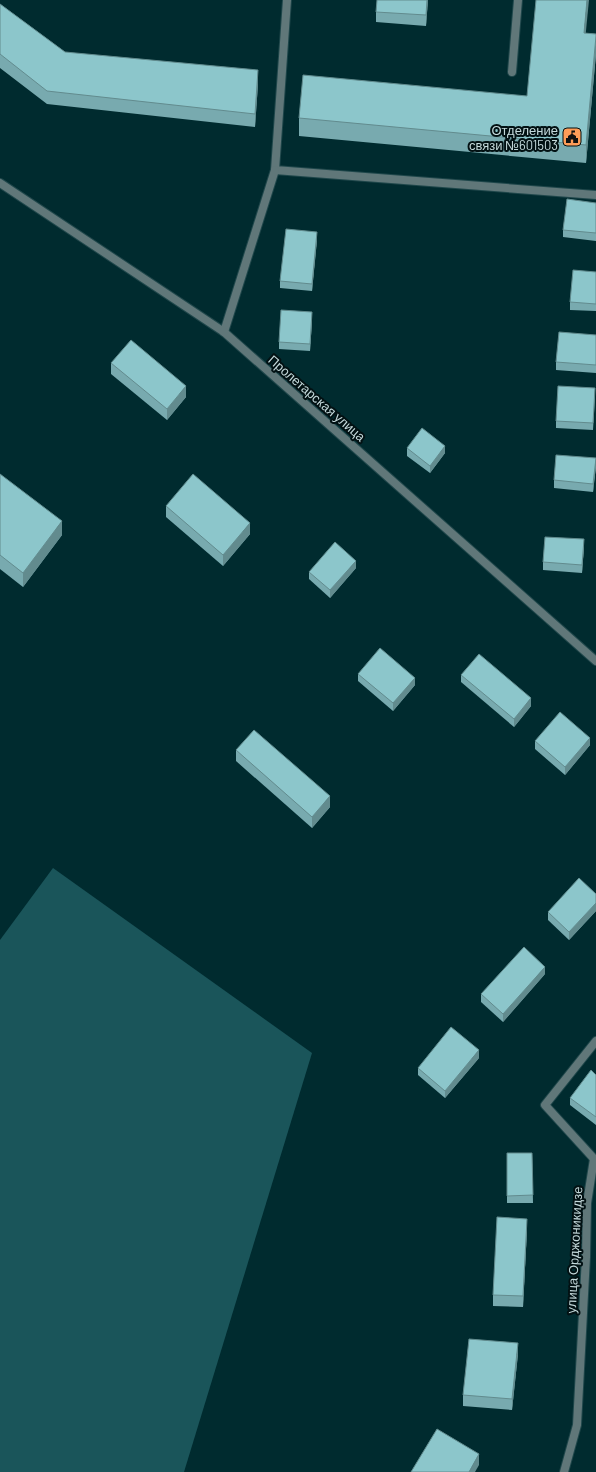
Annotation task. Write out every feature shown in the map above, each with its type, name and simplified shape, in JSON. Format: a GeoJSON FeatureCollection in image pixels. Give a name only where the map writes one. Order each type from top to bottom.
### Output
{"type":"FeatureCollection","features":[{"type":"Feature","properties":{"kind":"street"},"geometry":{"type":"LineString","coordinates":[[224,332],[275,170],[287,0]]}},
{"type":"Feature","properties":{"kind":"street"},"geometry":{"type":"LineString","coordinates":[[512,72],[518,0]]}},
{"type":"Feature","properties":{"kind":"street"},"geometry":{"type":"LineString","coordinates":[[275,170],[596,195]]}},
{"type":"Feature","properties":{"kind":"street","name":"Пролетарская улица"},"geometry":{"type":"LineString","coordinates":[[0,183],[224,332],[596,661]]}},
{"type":"Feature","properties":{"kind":"street","name":"улица Орджоникидзе"},"geometry":{"type":"LineString","coordinates":[[564,1472],[577,1426],[586,1257],[587,1203],[595,1160],[545,1105],[596,1041]]}},
{"type":"Feature","properties":{"kind":"shaded area"},"geometry":{"type":"Polygon","coordinates":[[[53,868],[312,1053],[184,1472],[0,1472],[0,940],[53,868]]]}},
{"type":"Feature","properties":{"kind":"building"},"geometry":{"type":"Polygon","coordinates":[[[377,0],[427,0],[426,15],[376,12],[377,0]]]}},
{"type":"Feature","properties":{"kind":"building"},"geometry":{"type":"Polygon","coordinates":[[[536,0],[587,0],[584,33],[596,34],[596,36],[586,145],[299,118],[303,75],[527,96],[536,0]]]}},
{"type":"Feature","properties":{"kind":"building"},"geometry":{"type":"Polygon","coordinates":[[[0,4],[65,52],[258,70],[255,114],[47,91],[0,54],[0,4]]]}},
{"type":"Feature","properties":{"kind":"building"},"geometry":{"type":"Polygon","coordinates":[[[567,199],[596,203],[596,233],[563,230],[567,199]]]}},
{"type":"Feature","properties":{"kind":"building"},"geometry":{"type":"Polygon","coordinates":[[[286,229],[317,232],[312,284],[280,281],[286,229]]]}},
{"type":"Feature","properties":{"kind":"building"},"geometry":{"type":"Polygon","coordinates":[[[573,270],[596,272],[596,304],[570,302],[573,270]]]}},
{"type":"Feature","properties":{"kind":"building"},"geometry":{"type":"Polygon","coordinates":[[[281,310],[312,312],[310,344],[279,342],[281,310]]]}},
{"type":"Feature","properties":{"kind":"building"},"geometry":{"type":"Polygon","coordinates":[[[559,332],[596,335],[596,365],[556,362],[559,332]]]}},
{"type":"Feature","properties":{"kind":"building"},"geometry":{"type":"Polygon","coordinates":[[[131,340],[186,386],[167,409],[111,363],[131,340]]]}},
{"type":"Feature","properties":{"kind":"building"},"geometry":{"type":"Polygon","coordinates":[[[558,386],[595,388],[593,423],[556,421],[558,386]]]}},
{"type":"Feature","properties":{"kind":"building"},"geometry":{"type":"Polygon","coordinates":[[[422,428],[445,446],[430,466],[407,448],[422,428]]]}},
{"type":"Feature","properties":{"kind":"building"},"geometry":{"type":"Polygon","coordinates":[[[556,455],[596,458],[593,484],[554,480],[556,455]]]}},
{"type":"Feature","properties":{"kind":"building"},"geometry":{"type":"Polygon","coordinates":[[[0,474],[62,521],[23,573],[0,555],[0,474]]]}},
{"type":"Feature","properties":{"kind":"building"},"geometry":{"type":"Polygon","coordinates":[[[193,474],[250,523],[223,555],[166,506],[193,474]]]}},
{"type":"Feature","properties":{"kind":"building"},"geometry":{"type":"Polygon","coordinates":[[[545,537],[584,539],[582,565],[543,562],[545,537]]]}},
{"type":"Feature","properties":{"kind":"building"},"geometry":{"type":"Polygon","coordinates":[[[335,542],[356,561],[330,590],[309,572],[335,542]]]}},
{"type":"Feature","properties":{"kind":"building"},"geometry":{"type":"Polygon","coordinates":[[[380,648],[415,678],[393,703],[358,674],[380,648]]]}},
{"type":"Feature","properties":{"kind":"building"},"geometry":{"type":"Polygon","coordinates":[[[479,654],[531,698],[514,719],[461,675],[479,654]]]}},
{"type":"Feature","properties":{"kind":"building"},"geometry":{"type":"Polygon","coordinates":[[[560,712],[590,738],[565,767],[535,741],[560,712]]]}},
{"type":"Feature","properties":{"kind":"building"},"geometry":{"type":"Polygon","coordinates":[[[254,730],[330,796],[312,817],[236,750],[254,730]]]}},
{"type":"Feature","properties":{"kind":"building"},"geometry":{"type":"Polygon","coordinates":[[[579,878],[596,894],[596,903],[569,932],[548,912],[579,878]]]}},
{"type":"Feature","properties":{"kind":"building"},"geometry":{"type":"Polygon","coordinates":[[[524,947],[545,967],[503,1014],[481,994],[524,947]]]}},
{"type":"Feature","properties":{"kind":"building"},"geometry":{"type":"Polygon","coordinates":[[[451,1027],[479,1050],[445,1091],[418,1068],[451,1027]]]}},
{"type":"Feature","properties":{"kind":"building"},"geometry":{"type":"Polygon","coordinates":[[[591,1070],[596,1075],[596,1117],[570,1098],[591,1070]]]}},
{"type":"Feature","properties":{"kind":"building"},"geometry":{"type":"Polygon","coordinates":[[[507,1153],[532,1153],[533,1195],[507,1196],[507,1153]]]}},
{"type":"Feature","properties":{"kind":"building"},"geometry":{"type":"Polygon","coordinates":[[[497,1217],[527,1219],[523,1296],[493,1295],[497,1217]]]}},
{"type":"Feature","properties":{"kind":"building"},"geometry":{"type":"Polygon","coordinates":[[[469,1339],[518,1343],[512,1399],[463,1395],[469,1339]]]}},
{"type":"Feature","properties":{"kind":"building"},"geometry":{"type":"Polygon","coordinates":[[[437,1429],[479,1454],[469,1472],[411,1472],[437,1429]]]}},
{"type":"Feature","properties":{"kind":"place","name":"Отделение связи №601503"},"geometry":{"type":"Point","coordinates":[572,137]}}]}
